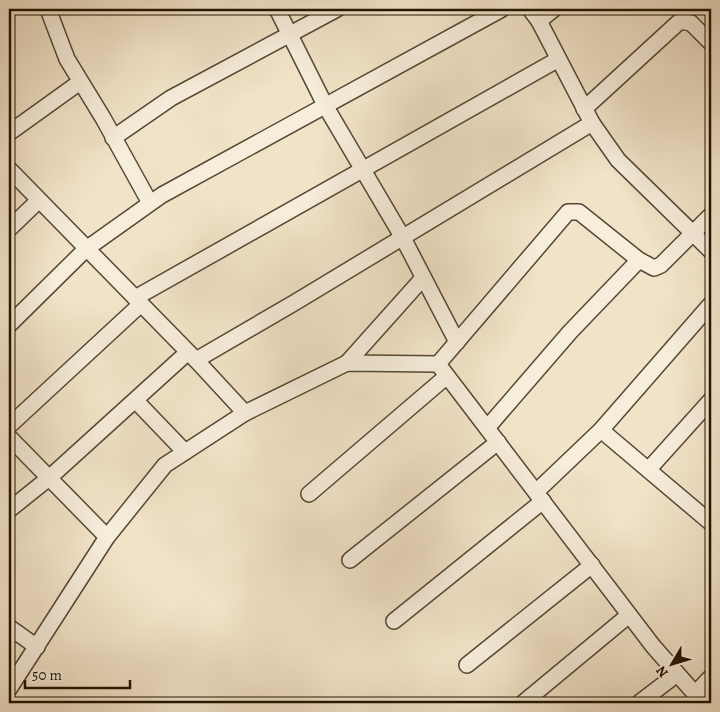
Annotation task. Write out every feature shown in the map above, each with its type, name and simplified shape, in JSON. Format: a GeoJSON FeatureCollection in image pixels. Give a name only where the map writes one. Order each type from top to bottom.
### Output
{"type":"FeatureCollection","features":[{"type":"Feature","properties":{"kind":"street"},"geometry":{"type":"LineString","coordinates":[[277,9],[326,107],[403,238],[457,342]]}},
{"type":"Feature","properties":{"kind":"street"},"geometry":{"type":"LineString","coordinates":[[113,138],[171,98],[337,9]]}},
{"type":"Feature","properties":{"kind":"street"},"geometry":{"type":"LineString","coordinates":[[9,325],[86,249],[150,203],[502,9]]}},
{"type":"Feature","properties":{"kind":"street"},"geometry":{"type":"LineString","coordinates":[[530,9],[539,22],[557,60],[592,123],[618,160],[711,251]]}},
{"type":"Feature","properties":{"kind":"street"},"geometry":{"type":"LineString","coordinates":[[539,22],[554,9]]}},
{"type":"Feature","properties":{"kind":"street"},"geometry":{"type":"LineString","coordinates":[[54,10],[59,42],[150,203]]}},
{"type":"Feature","properties":{"kind":"street"},"geometry":{"type":"LineString","coordinates":[[584,109],[680,21],[691,23],[711,43]]}},
{"type":"Feature","properties":{"kind":"street"},"geometry":{"type":"LineString","coordinates":[[9,426],[138,301],[363,168],[557,60]]}},
{"type":"Feature","properties":{"kind":"street"},"geometry":{"type":"LineString","coordinates":[[9,133],[80,82]]}},
{"type":"Feature","properties":{"kind":"street"},"geometry":{"type":"LineString","coordinates":[[9,510],[49,478],[136,401],[192,356],[403,238],[592,123]]}},
{"type":"Feature","properties":{"kind":"street"},"geometry":{"type":"LineString","coordinates":[[9,169],[38,201],[192,356],[245,413]]}},
{"type":"Feature","properties":{"kind":"street"},"geometry":{"type":"LineString","coordinates":[[9,229],[38,201]]}},
{"type":"Feature","properties":{"kind":"street"},"geometry":{"type":"LineString","coordinates":[[309,494],[443,370],[457,342],[568,212],[579,212],[639,260],[654,268],[661,265],[711,215]]}},
{"type":"Feature","properties":{"kind":"street"},"geometry":{"type":"LineString","coordinates":[[487,428],[570,332],[639,260]]}},
{"type":"Feature","properties":{"kind":"street"},"geometry":{"type":"LineString","coordinates":[[9,689],[107,537],[165,465],[245,413],[347,363],[423,278]]}},
{"type":"Feature","properties":{"kind":"street"},"geometry":{"type":"LineString","coordinates":[[394,621],[539,497],[602,430],[711,304]]}},
{"type":"Feature","properties":{"kind":"street"},"geometry":{"type":"LineString","coordinates":[[347,363],[443,370],[629,615],[699,699],[711,677]]}},
{"type":"Feature","properties":{"kind":"street"},"geometry":{"type":"LineString","coordinates":[[649,469],[711,400]]}},
{"type":"Feature","properties":{"kind":"street"},"geometry":{"type":"LineString","coordinates":[[136,401],[185,452]]}},
{"type":"Feature","properties":{"kind":"street"},"geometry":{"type":"LineString","coordinates":[[602,430],[711,523]]}},
{"type":"Feature","properties":{"kind":"street"},"geometry":{"type":"LineString","coordinates":[[9,437],[107,537]]}},
{"type":"Feature","properties":{"kind":"street"},"geometry":{"type":"LineString","coordinates":[[350,560],[498,442]]}},
{"type":"Feature","properties":{"kind":"street"},"geometry":{"type":"LineString","coordinates":[[467,665],[592,565]]}},
{"type":"Feature","properties":{"kind":"street"},"geometry":{"type":"LineString","coordinates":[[523,703],[629,615]]}},
{"type":"Feature","properties":{"kind":"street"},"geometry":{"type":"LineString","coordinates":[[9,627],[37,647]]}},
{"type":"Feature","properties":{"kind":"street"},"geometry":{"type":"LineString","coordinates":[[639,703],[678,674]]}}]}
